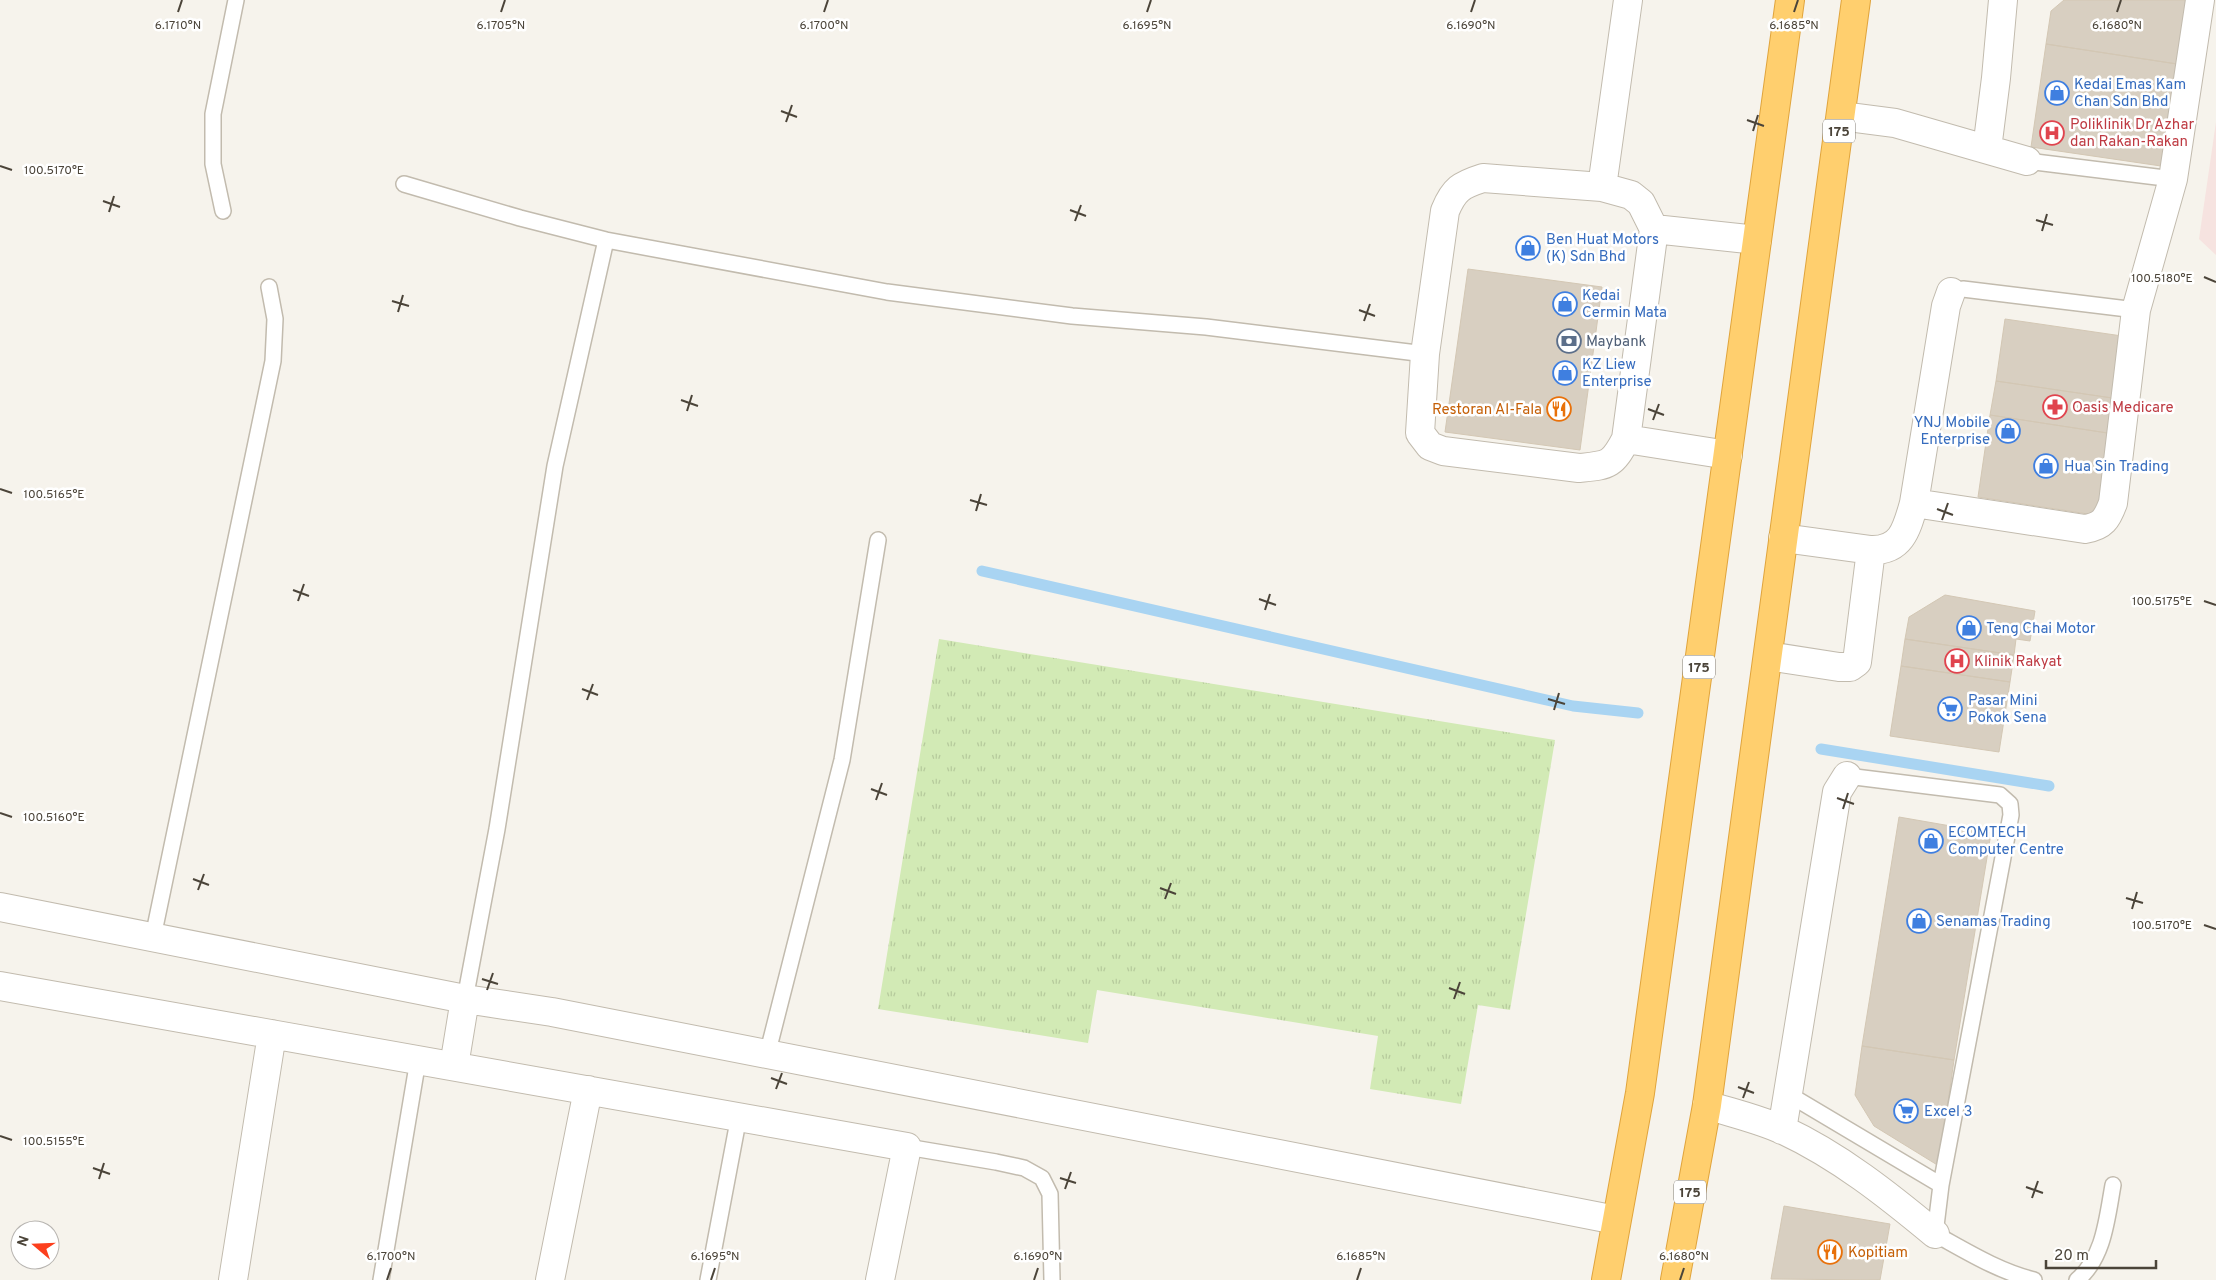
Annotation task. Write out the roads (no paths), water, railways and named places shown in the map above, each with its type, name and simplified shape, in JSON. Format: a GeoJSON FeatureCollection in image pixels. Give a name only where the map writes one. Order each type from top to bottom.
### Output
{"type":"FeatureCollection","features":[{"type":"Feature","properties":{"kind":"highway","name":"175"},"geometry":{"type":"LineString","coordinates":[[1606,1280],[1640,1093],[1790,0]]}},
{"type":"Feature","properties":{"kind":"highway","name":"175"},"geometry":{"type":"LineString","coordinates":[[1675,1280],[1707,1105],[1856,0]]}},
{"type":"Feature","properties":{"kind":"street"},"geometry":{"type":"LineString","coordinates":[[1602,186],[1628,0]]}},
{"type":"Feature","properties":{"kind":"street"},"geometry":{"type":"LineString","coordinates":[[1986,149],[1996,78],[2003,0]]}},
{"type":"Feature","properties":{"kind":"street"},"geometry":{"type":"LineString","coordinates":[[1914,503],[2084,529],[2095,527],[2107,519],[2113,503],[2136,310],[2173,179],[2200,0]]}},
{"type":"Feature","properties":{"kind":"street"},"geometry":{"type":"LineString","coordinates":[[1841,116],[1894,123],[2027,161]]}},
{"type":"Feature","properties":{"kind":"street"},"geometry":{"type":"LineString","coordinates":[[1483,178],[1602,186],[1631,194],[1642,203],[1654,229],[1626,439],[1616,459],[1600,466],[1579,468],[1444,451],[1430,446],[1420,433],[1425,354],[1445,211],[1452,194],[1467,183],[1483,178]]}},
{"type":"Feature","properties":{"kind":"street"},"geometry":{"type":"LineString","coordinates":[[1654,229],[1757,240]]}},
{"type":"Feature","properties":{"kind":"street"},"geometry":{"type":"LineString","coordinates":[[1784,538],[1886,551],[1899,540],[1907,528],[1914,503],[1946,306],[1951,292]]}},
{"type":"Feature","properties":{"kind":"street"},"geometry":{"type":"LineString","coordinates":[[1626,439],[1728,454]]}},
{"type":"Feature","properties":{"kind":"street"},"geometry":{"type":"LineString","coordinates":[[1768,656],[1839,667],[1850,667],[1857,662],[1872,550]]}},
{"type":"Feature","properties":{"kind":"street"},"geometry":{"type":"LineString","coordinates":[[1782,1130],[1837,792],[1847,776]]}},
{"type":"Feature","properties":{"kind":"street"},"geometry":{"type":"LineString","coordinates":[[0,906],[465,999],[552,1012],[1616,1220]]}},
{"type":"Feature","properties":{"kind":"street"},"geometry":{"type":"LineString","coordinates":[[0,986],[906,1147],[880,1280]]}},
{"type":"Feature","properties":{"kind":"street"},"geometry":{"type":"LineString","coordinates":[[454,1066],[465,999]]}},
{"type":"Feature","properties":{"kind":"street"},"geometry":{"type":"LineString","coordinates":[[232,1280],[272,1034]]}},
{"type":"Feature","properties":{"kind":"street"},"geometry":{"type":"LineString","coordinates":[[550,1280],[588,1090]]}},
{"type":"Feature","properties":{"kind":"street"},"geometry":{"type":"LineString","coordinates":[[1707,1105],[1782,1130],[1862,1177],[1935,1234]]}},
{"type":"Feature","properties":{"kind":"lane"},"geometry":{"type":"LineString","coordinates":[[223,211],[212,164],[213,114],[236,0]]}},
{"type":"Feature","properties":{"kind":"lane"},"geometry":{"type":"LineString","coordinates":[[2027,161],[2173,179]]}},
{"type":"Feature","properties":{"kind":"lane"},"geometry":{"type":"LineString","coordinates":[[404,184],[520,218],[606,240],[887,292],[1072,316],[1206,327],[1425,354]]}},
{"type":"Feature","properties":{"kind":"lane"},"geometry":{"type":"LineString","coordinates":[[465,999],[497,829],[555,466],[606,240]]}},
{"type":"Feature","properties":{"kind":"lane"},"geometry":{"type":"LineString","coordinates":[[153,937],[273,361],[275,319],[269,287]]}},
{"type":"Feature","properties":{"kind":"lane"},"geometry":{"type":"LineString","coordinates":[[1951,292],[1963,289],[2136,310]]}},
{"type":"Feature","properties":{"kind":"lane"},"geometry":{"type":"LineString","coordinates":[[767,1055],[842,760],[878,540]]}},
{"type":"Feature","properties":{"kind":"lane"},"geometry":{"type":"LineString","coordinates":[[1847,776],[2000,794],[2010,804],[2010,815],[1941,1185],[1935,1234],[1979,1258],[2022,1277],[2034,1280]]}},
{"type":"Feature","properties":{"kind":"lane"},"geometry":{"type":"LineString","coordinates":[[380,1280],[418,1060]]}},
{"type":"Feature","properties":{"kind":"lane"},"geometry":{"type":"LineString","coordinates":[[1788,1094],[1941,1185]]}},
{"type":"Feature","properties":{"kind":"lane"},"geometry":{"type":"LineString","coordinates":[[708,1280],[739,1116]]}},
{"type":"Feature","properties":{"kind":"lane"},"geometry":{"type":"LineString","coordinates":[[906,1147],[1024,1168],[1042,1178],[1050,1194],[1052,1280]]}},
{"type":"Feature","properties":{"kind":"lane"},"geometry":{"type":"LineString","coordinates":[[2077,1280],[2086,1272],[2106,1227],[2112,1185]]}},
{"type":"Feature","properties":{"kind":"waterway"},"geometry":{"type":"LineString","coordinates":[[982,571],[1573,706],[1638,713]]}},
{"type":"Feature","properties":{"kind":"waterway"},"geometry":{"type":"LineString","coordinates":[[1821,749],[2049,786]]}},
{"type":"Feature","properties":{"kind":"place","name":"Kedai Emas Kam Chan Sdn Bhd"},"geometry":{"type":"Point","coordinates":[2057,93]}},
{"type":"Feature","properties":{"kind":"place","name":"Poliklinik Dr Azhar dan Rakan-Rakan"},"geometry":{"type":"Point","coordinates":[2052,133]}},
{"type":"Feature","properties":{"kind":"place","name":"Ben Huat Motors (K) Sdn Bhd"},"geometry":{"type":"Point","coordinates":[1528,248]}},
{"type":"Feature","properties":{"kind":"place","name":"Kedai Cermin Mata"},"geometry":{"type":"Point","coordinates":[1565,304]}},
{"type":"Feature","properties":{"kind":"place","name":"Maybank"},"geometry":{"type":"Point","coordinates":[1569,341]}},
{"type":"Feature","properties":{"kind":"place","name":"KZ Liew Enterprise"},"geometry":{"type":"Point","coordinates":[1565,373]}},
{"type":"Feature","properties":{"kind":"place","name":"Oasis Medicare"},"geometry":{"type":"Point","coordinates":[2055,407]}},
{"type":"Feature","properties":{"kind":"place","name":"Restoran Al-Fala"},"geometry":{"type":"Point","coordinates":[1559,409]}},
{"type":"Feature","properties":{"kind":"place","name":"YNJ Mobile Enterprise"},"geometry":{"type":"Point","coordinates":[2008,431]}},
{"type":"Feature","properties":{"kind":"place","name":"Hua Sin Trading"},"geometry":{"type":"Point","coordinates":[2046,466]}},
{"type":"Feature","properties":{"kind":"place","name":"Teng Chai Motor"},"geometry":{"type":"Point","coordinates":[1969,628]}},
{"type":"Feature","properties":{"kind":"place","name":"Klinik Rakyat"},"geometry":{"type":"Point","coordinates":[1957,661]}},
{"type":"Feature","properties":{"kind":"place","name":"Pasar Mini Pokok Sena"},"geometry":{"type":"Point","coordinates":[1950,709]}},
{"type":"Feature","properties":{"kind":"place","name":"ECOMTECH Computer Centre"},"geometry":{"type":"Point","coordinates":[1931,841]}},
{"type":"Feature","properties":{"kind":"place","name":"Senamas Trading"},"geometry":{"type":"Point","coordinates":[1919,921]}},
{"type":"Feature","properties":{"kind":"place","name":"Excel 3"},"geometry":{"type":"Point","coordinates":[1906,1111]}},
{"type":"Feature","properties":{"kind":"place","name":"Kopitiam"},"geometry":{"type":"Point","coordinates":[1830,1252]}}]}
